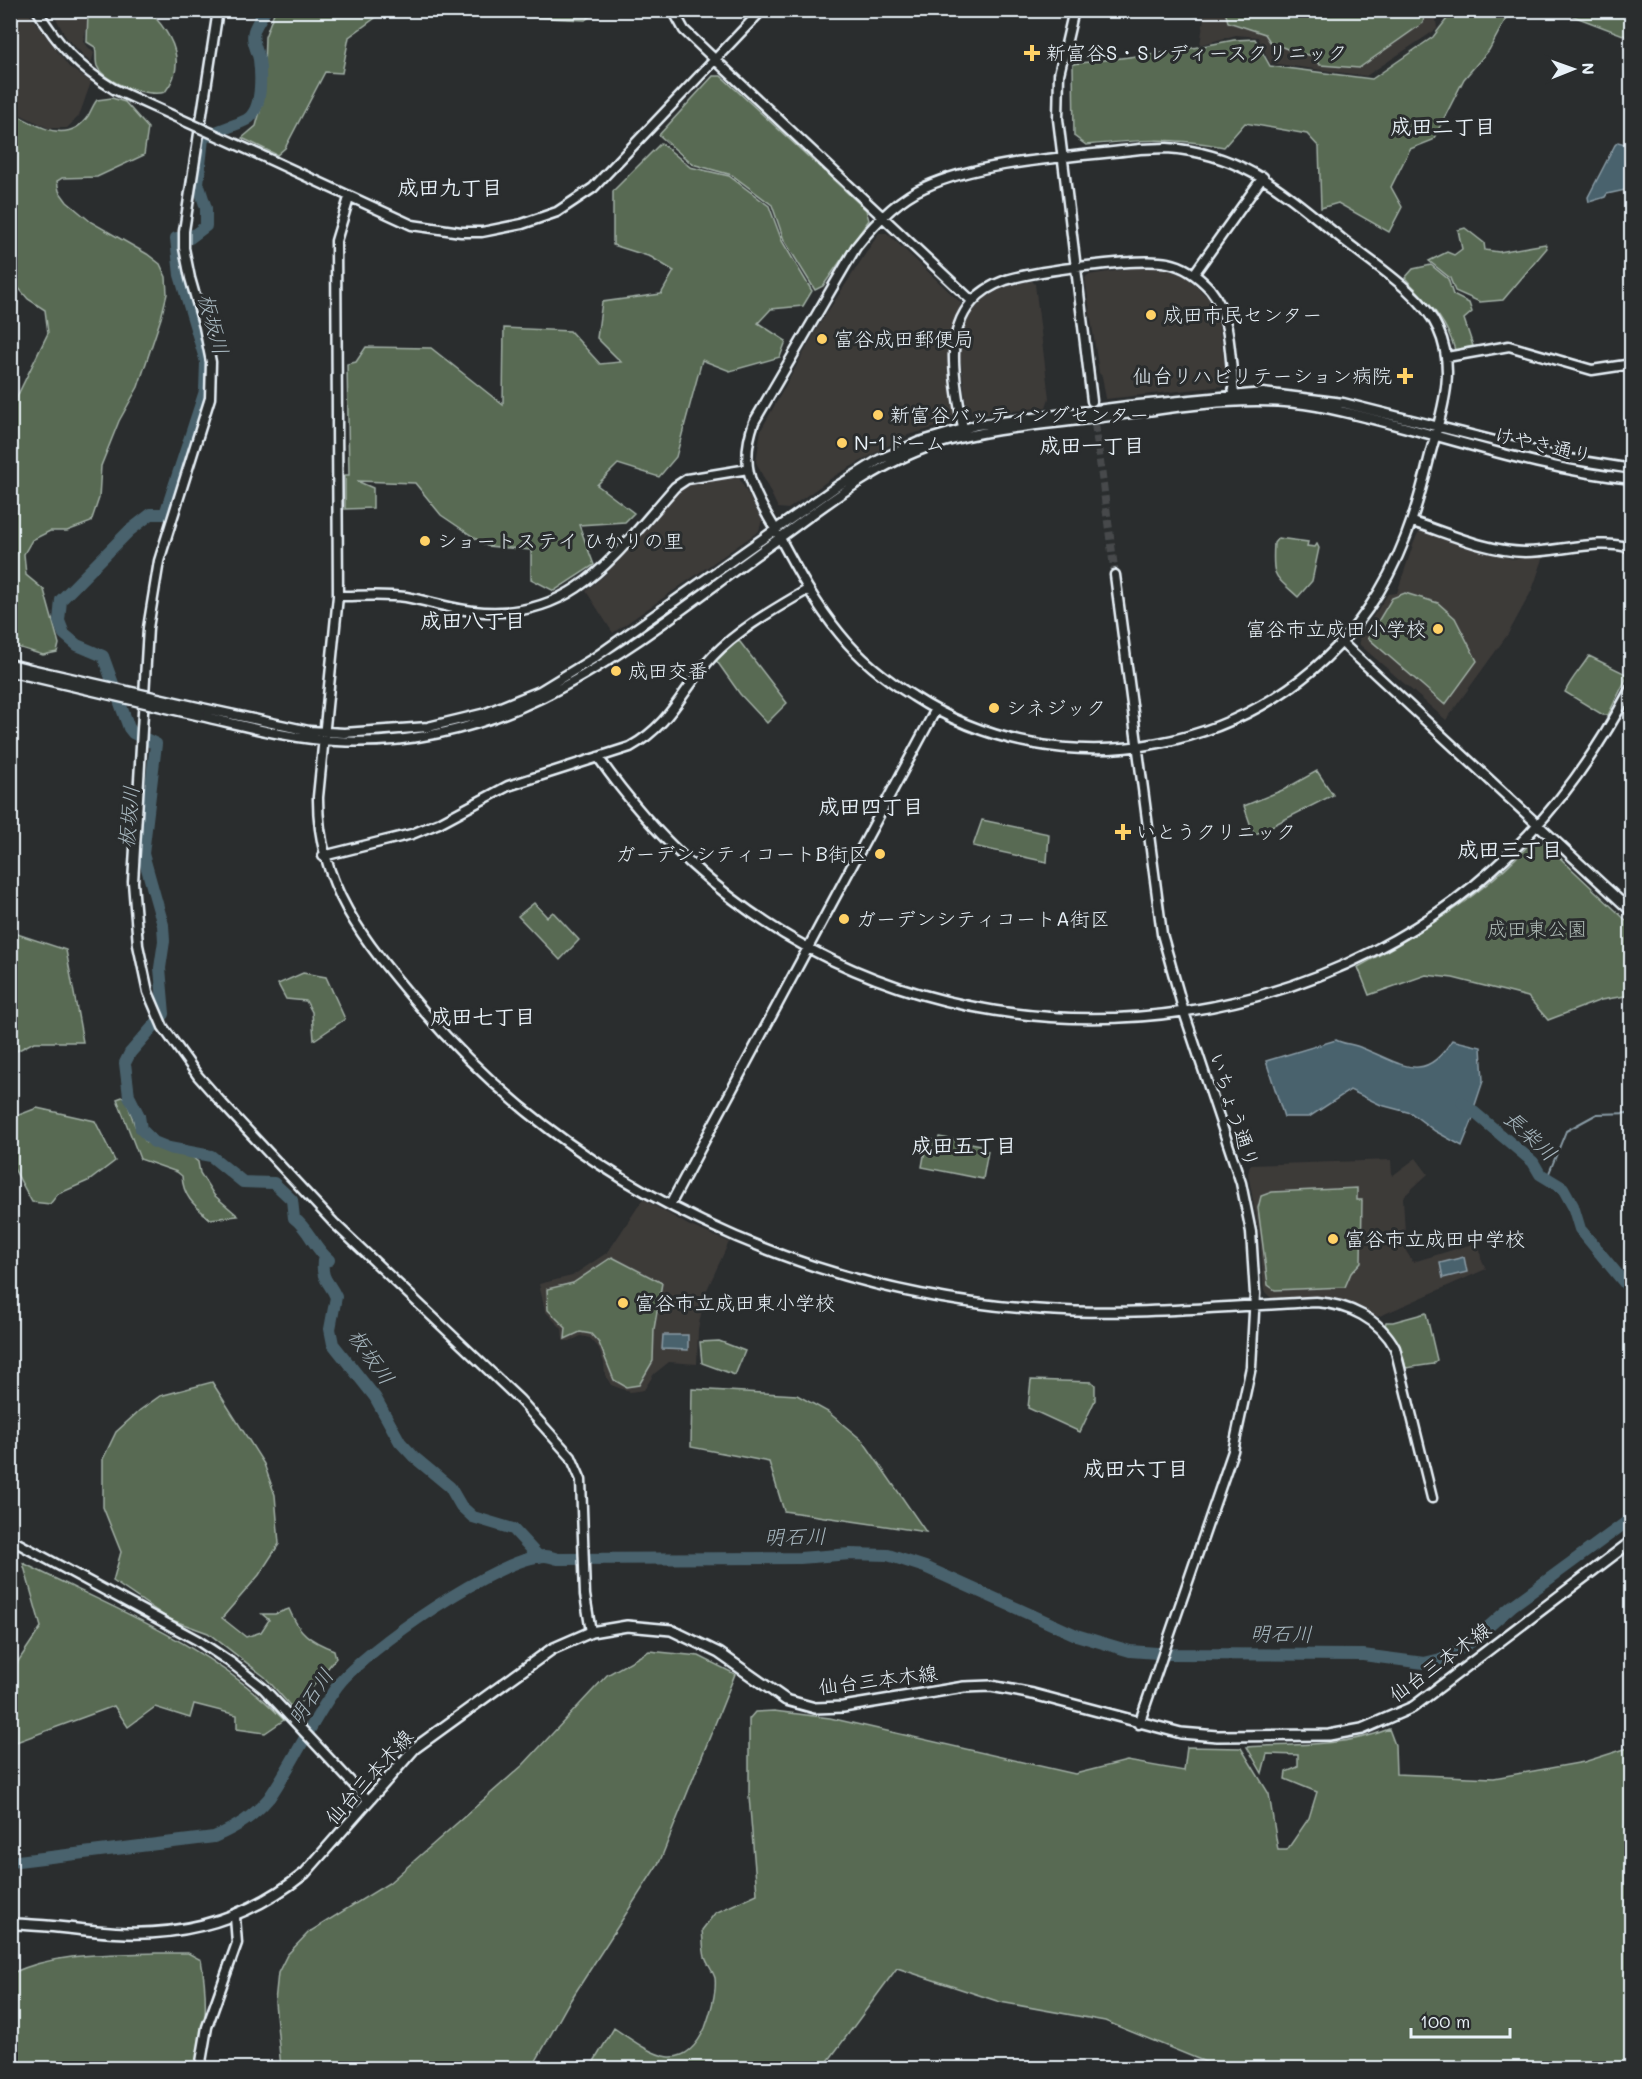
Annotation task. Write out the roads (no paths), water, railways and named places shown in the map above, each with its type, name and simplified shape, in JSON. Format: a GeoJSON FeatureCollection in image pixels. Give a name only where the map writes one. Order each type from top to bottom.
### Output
{"type":"FeatureCollection","features":[{"type":"Feature","properties":{"kind":"main road","name":"仙台三本木線"},"geometry":{"type":"LineString","coordinates":[[10,1924],[142,1933],[191,1929],[235,1917],[284,1890],[305,1874],[404,1759],[429,1737],[552,1649],[591,1632],[627,1626],[671,1630],[719,1653],[786,1700],[815,1708],[843,1707],[964,1687],[991,1686],[1033,1694],[1139,1724],[1181,1733],[1240,1737],[1329,1735],[1377,1724],[1400,1714],[1426,1698],[1632,1541]]}},
{"type":"Feature","properties":{"kind":"street"},"geometry":{"type":"LineString","coordinates":[[37,10],[53,38],[70,57],[90,75],[114,89],[412,225],[439,231],[482,232],[534,221],[557,212],[593,188],[762,10]]}},
{"type":"Feature","properties":{"kind":"street"},"geometry":{"type":"LineString","coordinates":[[218,10],[184,231],[184,244],[211,362],[210,398],[159,561],[148,628],[133,882],[138,945],[148,992],[163,1027],[198,1076],[334,1223],[520,1400],[571,1457],[581,1480],[584,1569],[591,1632]]}},
{"type":"Feature","properties":{"kind":"street"},"geometry":{"type":"LineString","coordinates":[[673,10],[684,30],[972,301]]}},
{"type":"Feature","properties":{"kind":"street"},"geometry":{"type":"LineString","coordinates":[[1074,10],[1059,74],[1058,119],[1092,401]]}},
{"type":"Feature","properties":{"kind":"street"},"geometry":{"type":"LineString","coordinates":[[1140,149],[1188,150],[1226,159],[1263,177],[1420,302],[1439,332],[1447,357],[1448,382],[1413,522],[1383,586],[1367,611],[1341,642],[1303,678],[1245,715],[1189,737],[1137,748],[1085,751],[1033,745],[982,731],[935,711],[887,680],[843,639],[807,590],[756,494],[748,469],[748,438],[753,422],[856,247],[883,217],[923,188],[957,175],[1062,159],[1140,149]]}},
{"type":"Feature","properties":{"kind":"street"},"geometry":{"type":"LineString","coordinates":[[1194,274],[1263,177]]}},
{"type":"Feature","properties":{"kind":"street"},"geometry":{"type":"LineString","coordinates":[[349,198],[336,241],[338,596],[317,804],[323,856],[336,890],[370,945],[432,1020],[468,1059],[538,1119],[593,1159],[670,1205],[753,1244],[814,1267],[932,1298],[979,1305],[1060,1311],[1117,1312],[1333,1303],[1349,1307],[1383,1330],[1398,1356],[1432,1498]]}},
{"type":"Feature","properties":{"kind":"street"},"geometry":{"type":"LineString","coordinates":[[963,429],[956,376],[955,339],[959,324],[972,301],[1006,280],[1075,269],[1160,261],[1181,267],[1194,274],[1210,289],[1222,312],[1234,394]]}},
{"type":"Feature","properties":{"kind":"street"},"geometry":{"type":"LineString","coordinates":[[1447,357],[1509,346],[1592,370],[1632,364]]}},
{"type":"Feature","properties":{"kind":"street"},"geometry":{"type":"LineString","coordinates":[[10,664],[26,671],[201,712],[324,736],[378,742],[430,736],[480,724],[526,707],[595,668],[879,460],[919,442],[963,429],[1035,417],[1234,394],[1263,393],[1320,399],[1436,431]]}},
{"type":"Feature","properties":{"kind":"street"},"geometry":{"type":"LineString","coordinates":[[778,534],[874,473],[939,443],[989,432],[1182,408],[1262,402],[1313,405],[1563,458],[1632,469]]}},
{"type":"Feature","properties":{"kind":"street","name":"けやき通り"},"geometry":{"type":"LineString","coordinates":[[1436,431],[1448,439],[1555,465],[1632,479]]}},
{"type":"Feature","properties":{"kind":"street"},"geometry":{"type":"LineString","coordinates":[[338,596],[408,598],[450,608],[495,613],[541,606],[568,594],[600,572],[675,487],[687,479],[748,469]]}},
{"type":"Feature","properties":{"kind":"street"},"geometry":{"type":"LineString","coordinates":[[1413,522],[1501,550],[1545,551],[1617,544],[1632,548]]}},
{"type":"Feature","properties":{"kind":"street","name":"いちょう通り"},"geometry":{"type":"LineString","coordinates":[[1115,575],[1162,934],[1184,1012],[1241,1184],[1251,1232],[1256,1305],[1251,1367],[1236,1440],[1139,1724]]}},
{"type":"Feature","properties":{"kind":"street"},"geometry":{"type":"LineString","coordinates":[[323,856],[412,834],[440,823],[508,786],[630,747],[649,737],[666,720],[712,657],[753,623],[807,590]]}},
{"type":"Feature","properties":{"kind":"street"},"geometry":{"type":"LineString","coordinates":[[1341,642],[1632,912]]}},
{"type":"Feature","properties":{"kind":"street"},"geometry":{"type":"LineString","coordinates":[[10,672],[26,671]]}},
{"type":"Feature","properties":{"kind":"street"},"geometry":{"type":"LineString","coordinates":[[598,757],[627,799],[684,858],[735,900],[808,948],[903,988],[985,1010],[1080,1020],[1133,1019],[1184,1012],[1266,994],[1313,978],[1371,952],[1413,928],[1467,891],[1501,862],[1537,825],[1588,759],[1632,686]]}},
{"type":"Feature","properties":{"kind":"street"},"geometry":{"type":"LineString","coordinates":[[670,1205],[935,711]]}},
{"type":"Feature","properties":{"kind":"street"},"geometry":{"type":"LineString","coordinates":[[10,1539],[211,1649],[263,1688],[368,1800]]}},
{"type":"Feature","properties":{"kind":"street"},"geometry":{"type":"LineString","coordinates":[[200,2068],[207,2027],[237,1943],[235,1917]]}},
{"type":"Feature","properties":{"kind":"water"},"geometry":{"type":"Polygon","coordinates":[[[1631,138],[1630,189],[1607,194],[1605,197],[1589,202],[1588,197],[1615,145],[1618,142],[1625,144],[1631,138]]]}},
{"type":"Feature","properties":{"kind":"water"},"geometry":{"type":"Polygon","coordinates":[[[1336,1040],[1411,1067],[1422,1067],[1432,1063],[1452,1040],[1481,1047],[1483,1081],[1474,1108],[1476,1111],[1462,1146],[1435,1131],[1411,1113],[1381,1105],[1350,1090],[1309,1117],[1284,1117],[1266,1061],[1336,1040]]]}},
{"type":"Feature","properties":{"kind":"water"},"geometry":{"type":"Polygon","coordinates":[[[1464,1257],[1467,1272],[1443,1278],[1440,1263],[1464,1257]]]}},
{"type":"Feature","properties":{"kind":"water"},"geometry":{"type":"Polygon","coordinates":[[[663,1335],[688,1335],[688,1350],[662,1349],[663,1335]]]}},
{"type":"Feature","properties":{"kind":"waterway","name":"板坂川"},"geometry":{"type":"LineString","coordinates":[[265,10],[253,35],[260,74],[260,92],[255,109],[246,120],[203,138],[198,183],[206,208],[206,226],[190,238],[176,238],[180,275],[206,362],[205,391],[165,514],[151,514],[129,531],[61,600],[59,621],[64,634],[77,645],[103,656],[129,728],[133,733],[156,744],[143,854],[163,925],[164,941],[160,968],[164,1014],[130,1053],[125,1063],[129,1096],[139,1116],[141,1129],[154,1142],[169,1148],[211,1156],[243,1182],[274,1183],[292,1200],[294,1218],[329,1260],[323,1261],[323,1267],[324,1277],[336,1297],[330,1329],[333,1344],[375,1397],[400,1442],[450,1487],[461,1506],[473,1517],[513,1529],[539,1557]]}},
{"type":"Feature","properties":{"kind":"waterway","name":"長柴川"},"geometry":{"type":"LineString","coordinates":[[1462,1102],[1533,1162],[1540,1174],[1563,1188],[1573,1206],[1580,1229],[1632,1292]]}},
{"type":"Feature","properties":{"kind":"waterway"},"geometry":{"type":"LineString","coordinates":[[1547,1178],[1566,1131],[1597,1114],[1632,1113]]}},
{"type":"Feature","properties":{"kind":"waterway","name":"明石川"},"geometry":{"type":"LineString","coordinates":[[10,1862],[214,1837],[237,1825],[257,1811],[269,1798],[329,1698],[353,1669],[404,1628],[435,1607],[467,1587],[524,1560],[545,1556],[558,1559],[800,1558],[850,1554],[888,1555],[925,1567],[1076,1635],[1130,1651],[1170,1654],[1363,1655],[1424,1663],[1445,1658],[1471,1642],[1512,1606],[1632,1518]]}},
{"type":"Feature","properties":{"kind":"tunnel"},"geometry":{"type":"LineString","coordinates":[[1092,401],[1115,575]]}},
{"type":"Feature","properties":{"kind":"place","name":"新富谷S・Sレディースクリニック"},"geometry":{"type":"Point","coordinates":[1032,53]}},
{"type":"Feature","properties":{"kind":"place","name":"成田市民センター"},"geometry":{"type":"Point","coordinates":[1151,315]}},
{"type":"Feature","properties":{"kind":"place","name":"富谷成田郵便局"},"geometry":{"type":"Point","coordinates":[822,339]}},
{"type":"Feature","properties":{"kind":"place","name":"仙台リハビリテーション病院"},"geometry":{"type":"Point","coordinates":[1405,376]}},
{"type":"Feature","properties":{"kind":"place","name":"新富谷バッティングセンター"},"geometry":{"type":"Point","coordinates":[878,415]}},
{"type":"Feature","properties":{"kind":"place","name":"N-1ドーム"},"geometry":{"type":"Point","coordinates":[842,443]}},
{"type":"Feature","properties":{"kind":"place","name":"ショートステイ ひかりの里"},"geometry":{"type":"Point","coordinates":[425,541]}},
{"type":"Feature","properties":{"kind":"place","name":"富谷市立成田小学校"},"geometry":{"type":"Point","coordinates":[1438,629]}},
{"type":"Feature","properties":{"kind":"place","name":"成田交番"},"geometry":{"type":"Point","coordinates":[616,671]}},
{"type":"Feature","properties":{"kind":"place","name":"シネジック"},"geometry":{"type":"Point","coordinates":[994,708]}},
{"type":"Feature","properties":{"kind":"place","name":"いとうクリニック"},"geometry":{"type":"Point","coordinates":[1123,832]}},
{"type":"Feature","properties":{"kind":"place","name":"ガーデンシティコートB街区"},"geometry":{"type":"Point","coordinates":[880,854]}},
{"type":"Feature","properties":{"kind":"place","name":"ガーデンシティコートA街区"},"geometry":{"type":"Point","coordinates":[844,919]}},
{"type":"Feature","properties":{"kind":"place","name":"富谷市立成田中学校"},"geometry":{"type":"Point","coordinates":[1333,1239]}},
{"type":"Feature","properties":{"kind":"place","name":"富谷市立成田東小学校"},"geometry":{"type":"Point","coordinates":[623,1303]}},
{"type":"Feature","properties":{"kind":"district","name":"成田二丁目"},"geometry":{"type":"Point","coordinates":[1443,127]}},
{"type":"Feature","properties":{"kind":"district","name":"成田九丁目"},"geometry":{"type":"Point","coordinates":[450,188]}},
{"type":"Feature","properties":{"kind":"district","name":"成田一丁目"},"geometry":{"type":"Point","coordinates":[1092,446]}},
{"type":"Feature","properties":{"kind":"district","name":"成田八丁目"},"geometry":{"type":"Point","coordinates":[473,621]}},
{"type":"Feature","properties":{"kind":"district","name":"成田四丁目"},"geometry":{"type":"Point","coordinates":[871,807]}},
{"type":"Feature","properties":{"kind":"district","name":"成田三丁目"},"geometry":{"type":"Point","coordinates":[1510,850]}},
{"type":"Feature","properties":{"kind":"district","name":"成田七丁目"},"geometry":{"type":"Point","coordinates":[483,1017]}},
{"type":"Feature","properties":{"kind":"district","name":"成田五丁目"},"geometry":{"type":"Point","coordinates":[964,1146]}},
{"type":"Feature","properties":{"kind":"district","name":"成田六丁目"},"geometry":{"type":"Point","coordinates":[1136,1469]}},
{"type":"Feature","properties":{"kind":"park label","name":"成田東公園"},"geometry":{"type":"Point","coordinates":[1537,929]}}]}
